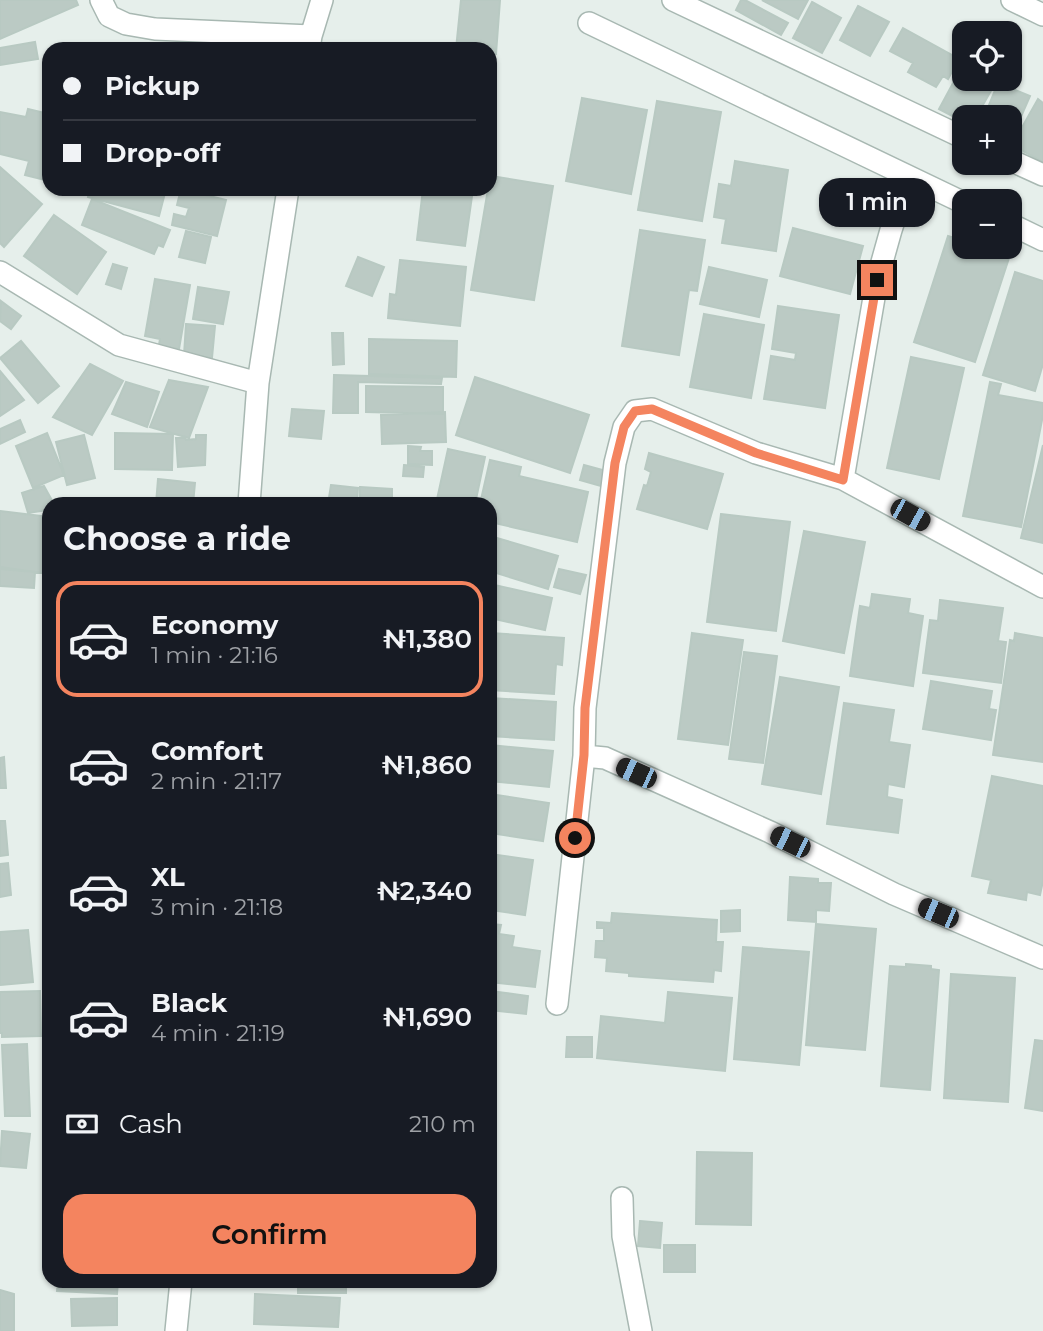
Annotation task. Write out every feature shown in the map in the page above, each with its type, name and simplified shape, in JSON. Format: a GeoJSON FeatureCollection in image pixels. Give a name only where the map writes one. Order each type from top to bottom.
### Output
{"type":"FeatureCollection","features":[{"type":"Feature","properties":{"kind":"street"},"geometry":{"type":"LineString","coordinates":[[101,0],[109,16],[125,24],[299,42]]}},
{"type":"Feature","properties":{"kind":"street"},"geometry":{"type":"LineString","coordinates":[[310,42],[322,0]]}},
{"type":"Feature","properties":{"kind":"street"},"geometry":{"type":"LineString","coordinates":[[673,0],[952,132]]}},
{"type":"Feature","properties":{"kind":"street"},"geometry":{"type":"LineString","coordinates":[[1012,0],[1043,15]]}},
{"type":"Feature","properties":{"kind":"street"},"geometry":{"type":"LineString","coordinates":[[589,23],[952,197]]}},
{"type":"Feature","properties":{"kind":"street"},"geometry":{"type":"LineString","coordinates":[[1022,166],[1043,176]]}},
{"type":"Feature","properties":{"kind":"street"},"geometry":{"type":"LineString","coordinates":[[843,480],[877,280],[908,177]]}},
{"type":"Feature","properties":{"kind":"street"},"geometry":{"type":"LineString","coordinates":[[250,497],[258,383],[287,196]]}},
{"type":"Feature","properties":{"kind":"street"},"geometry":{"type":"LineString","coordinates":[[1022,230],[1043,240]]}},
{"type":"Feature","properties":{"kind":"street"},"geometry":{"type":"LineString","coordinates":[[0,272],[119,345],[258,383]]}},
{"type":"Feature","properties":{"kind":"street"},"geometry":{"type":"LineString","coordinates":[[557,1004],[584,755],[585,708],[615,463],[624,427],[635,411],[652,409],[756,453],[843,480],[1043,587]]}},
{"type":"Feature","properties":{"kind":"street"},"geometry":{"type":"LineString","coordinates":[[584,755],[605,758],[770,832],[894,894],[1043,958]]}},
{"type":"Feature","properties":{"kind":"street"},"geometry":{"type":"LineString","coordinates":[[622,1198],[623,1236],[641,1331]]}},
{"type":"Feature","properties":{"kind":"street"},"geometry":{"type":"LineString","coordinates":[[176,1331],[180,1288]]}},
{"type":"Feature","properties":{"kind":"building"},"geometry":{"type":"Polygon","coordinates":[[[0,0],[76,0],[78,5],[0,39],[0,0]]]}},
{"type":"Feature","properties":{"kind":"building"},"geometry":{"type":"Polygon","coordinates":[[[461,0],[500,0],[497,42],[457,42],[461,0]]]}},
{"type":"Feature","properties":{"kind":"building"},"geometry":{"type":"Polygon","coordinates":[[[741,0],[788,23],[781,35],[736,10],[741,0]]]}},
{"type":"Feature","properties":{"kind":"building"},"geometry":{"type":"Polygon","coordinates":[[[762,0],[808,0],[798,19],[762,0]]]}},
{"type":"Feature","properties":{"kind":"building"},"geometry":{"type":"Polygon","coordinates":[[[812,2],[841,18],[822,53],[793,38],[812,2]]]}},
{"type":"Feature","properties":{"kind":"building"},"geometry":{"type":"Polygon","coordinates":[[[858,6],[889,22],[870,56],[840,40],[858,6]]]}},
{"type":"Feature","properties":{"kind":"building"},"geometry":{"type":"Polygon","coordinates":[[[903,28],[952,55],[952,72],[948,79],[943,76],[936,87],[908,72],[913,63],[890,51],[903,28]]]}},
{"type":"Feature","properties":{"kind":"building"},"geometry":{"type":"Polygon","coordinates":[[[35,42],[38,59],[0,65],[0,48],[35,42]]]}},
{"type":"Feature","properties":{"kind":"building"},"geometry":{"type":"Polygon","coordinates":[[[952,85],[952,91],[991,91],[983,105],[952,105],[952,116],[939,109],[952,85]]]}},
{"type":"Feature","properties":{"kind":"building"},"geometry":{"type":"Polygon","coordinates":[[[995,91],[1018,91],[1030,96],[1022,114],[1022,105],[989,105],[995,91]]]}},
{"type":"Feature","properties":{"kind":"building"},"geometry":{"type":"Polygon","coordinates":[[[582,98],[647,110],[631,194],[566,181],[582,98]]]}},
{"type":"Feature","properties":{"kind":"building"},"geometry":{"type":"Polygon","coordinates":[[[1038,99],[1043,103],[1043,162],[1022,150],[1022,127],[1038,99]]]}},
{"type":"Feature","properties":{"kind":"building"},"geometry":{"type":"Polygon","coordinates":[[[657,101],[721,112],[702,221],[638,210],[657,101]]]}},
{"type":"Feature","properties":{"kind":"building"},"geometry":{"type":"Polygon","coordinates":[[[28,109],[42,112],[42,179],[25,175],[29,161],[0,154],[0,112],[26,117],[28,109]]]}},
{"type":"Feature","properties":{"kind":"building"},"geometry":{"type":"Polygon","coordinates":[[[735,161],[788,170],[776,251],[722,243],[726,219],[714,217],[719,184],[731,186],[735,161]]]}},
{"type":"Feature","properties":{"kind":"building"},"geometry":{"type":"Polygon","coordinates":[[[0,167],[42,204],[4,247],[0,243],[0,167]]]}},
{"type":"Feature","properties":{"kind":"building"},"geometry":{"type":"Polygon","coordinates":[[[497,177],[553,186],[534,300],[471,290],[487,196],[497,196],[497,177]]]}},
{"type":"Feature","properties":{"kind":"building"},"geometry":{"type":"Polygon","coordinates":[[[88,196],[164,196],[159,216],[88,196]]]}},
{"type":"Feature","properties":{"kind":"building"},"geometry":{"type":"Polygon","coordinates":[[[179,196],[210,196],[226,200],[217,236],[172,225],[174,214],[186,217],[189,208],[177,205],[179,196]]]}},
{"type":"Feature","properties":{"kind":"building"},"geometry":{"type":"Polygon","coordinates":[[[422,196],[472,196],[465,246],[417,240],[422,196]]]}},
{"type":"Feature","properties":{"kind":"building"},"geometry":{"type":"Polygon","coordinates":[[[92,199],[170,230],[163,247],[158,245],[154,254],[82,225],[92,199]]]}},
{"type":"Feature","properties":{"kind":"building"},"geometry":{"type":"Polygon","coordinates":[[[54,215],[106,252],[77,294],[24,256],[54,215]]]}},
{"type":"Feature","properties":{"kind":"building"},"geometry":{"type":"Polygon","coordinates":[[[793,228],[863,246],[850,294],[780,276],[793,228]]]}},
{"type":"Feature","properties":{"kind":"building"},"geometry":{"type":"Polygon","coordinates":[[[640,230],[705,240],[697,291],[689,290],[679,355],[622,346],[640,230]]]}},
{"type":"Feature","properties":{"kind":"building"},"geometry":{"type":"Polygon","coordinates":[[[186,231],[211,237],[205,263],[179,257],[186,231]]]}},
{"type":"Feature","properties":{"kind":"building"},"geometry":{"type":"Polygon","coordinates":[[[948,236],[952,237],[952,259],[1009,259],[975,362],[914,342],[948,236]]]}},
{"type":"Feature","properties":{"kind":"building"},"geometry":{"type":"Polygon","coordinates":[[[358,257],[384,267],[372,296],[346,286],[358,257]]]}},
{"type":"Feature","properties":{"kind":"building"},"geometry":{"type":"Polygon","coordinates":[[[400,260],[466,267],[460,326],[388,318],[390,294],[396,295],[400,260]]]}},
{"type":"Feature","properties":{"kind":"building"},"geometry":{"type":"Polygon","coordinates":[[[113,264],[127,268],[121,289],[106,284],[113,264]]]}},
{"type":"Feature","properties":{"kind":"building"},"geometry":{"type":"Polygon","coordinates":[[[709,267],[767,280],[759,317],[700,304],[709,267]]]}},
{"type":"Feature","properties":{"kind":"building"},"geometry":{"type":"Polygon","coordinates":[[[1015,272],[1043,281],[1043,364],[1035,391],[983,375],[1015,272]]]}},
{"type":"Feature","properties":{"kind":"building"},"geometry":{"type":"Polygon","coordinates":[[[155,279],[190,285],[179,349],[159,345],[160,339],[145,336],[155,279]]]}},
{"type":"Feature","properties":{"kind":"building"},"geometry":{"type":"Polygon","coordinates":[[[198,287],[229,292],[223,324],[193,319],[198,287]]]}},
{"type":"Feature","properties":{"kind":"building"},"geometry":{"type":"Polygon","coordinates":[[[1,301],[21,316],[11,329],[0,321],[1,301]]]}},
{"type":"Feature","properties":{"kind":"building"},"geometry":{"type":"Polygon","coordinates":[[[778,306],[839,315],[825,408],[764,399],[771,356],[795,360],[796,353],[772,349],[778,306]]]}},
{"type":"Feature","properties":{"kind":"building"},"geometry":{"type":"Polygon","coordinates":[[[704,314],[764,325],[751,398],[690,387],[704,314]]]}},
{"type":"Feature","properties":{"kind":"building"},"geometry":{"type":"Polygon","coordinates":[[[186,324],[215,326],[212,358],[184,355],[186,324]]]}},
{"type":"Feature","properties":{"kind":"building"},"geometry":{"type":"Polygon","coordinates":[[[332,333],[343,333],[344,364],[333,365],[332,333]]]}},
{"type":"Feature","properties":{"kind":"building"},"geometry":{"type":"Polygon","coordinates":[[[369,339],[457,341],[456,377],[369,374],[369,339]]]}},
{"type":"Feature","properties":{"kind":"building"},"geometry":{"type":"Polygon","coordinates":[[[21,341],[59,386],[38,403],[0,358],[21,341]]]}},
{"type":"Feature","properties":{"kind":"building"},"geometry":{"type":"Polygon","coordinates":[[[911,357],[964,368],[939,479],[887,468],[911,357]]]}},
{"type":"Feature","properties":{"kind":"building"},"geometry":{"type":"Polygon","coordinates":[[[90,364],[123,381],[92,435],[53,417],[90,364]]]}},
{"type":"Feature","properties":{"kind":"building"},"geometry":{"type":"Polygon","coordinates":[[[0,371],[24,400],[0,416],[0,371]]]}},
{"type":"Feature","properties":{"kind":"building"},"geometry":{"type":"Polygon","coordinates":[[[334,375],[442,378],[441,384],[358,382],[358,413],[333,413],[334,375]]]}},
{"type":"Feature","properties":{"kind":"building"},"geometry":{"type":"Polygon","coordinates":[[[475,377],[589,415],[570,473],[456,435],[475,377]]]}},
{"type":"Feature","properties":{"kind":"building"},"geometry":{"type":"Polygon","coordinates":[[[169,380],[208,387],[189,438],[150,427],[169,380]]]}},
{"type":"Feature","properties":{"kind":"building"},"geometry":{"type":"Polygon","coordinates":[[[126,382],[159,392],[147,427],[112,414],[126,382]]]}},
{"type":"Feature","properties":{"kind":"building"},"geometry":{"type":"Polygon","coordinates":[[[990,382],[1001,384],[998,395],[1043,403],[1021,527],[963,516],[990,382]]]}},
{"type":"Feature","properties":{"kind":"building"},"geometry":{"type":"Polygon","coordinates":[[[366,386],[443,387],[443,414],[366,412],[366,386]]]}},
{"type":"Feature","properties":{"kind":"building"},"geometry":{"type":"Polygon","coordinates":[[[292,409],[324,411],[321,439],[289,436],[292,409]]]}},
{"type":"Feature","properties":{"kind":"building"},"geometry":{"type":"Polygon","coordinates":[[[445,412],[446,442],[382,444],[381,415],[445,412]]]}},
{"type":"Feature","properties":{"kind":"building"},"geometry":{"type":"Polygon","coordinates":[[[20,420],[25,432],[0,444],[0,429],[20,420]]]}},
{"type":"Feature","properties":{"kind":"building"},"geometry":{"type":"Polygon","coordinates":[[[47,433],[64,475],[33,488],[16,446],[47,433]]]}},
{"type":"Feature","properties":{"kind":"building"},"geometry":{"type":"Polygon","coordinates":[[[115,433],[173,434],[172,470],[115,469],[115,433]]]}},
{"type":"Feature","properties":{"kind":"building"},"geometry":{"type":"Polygon","coordinates":[[[84,435],[95,478],[67,485],[56,442],[84,435]]]}},
{"type":"Feature","properties":{"kind":"building"},"geometry":{"type":"Polygon","coordinates":[[[196,435],[206,435],[205,465],[178,467],[176,438],[196,439],[196,435]]]}},
{"type":"Feature","properties":{"kind":"building"},"geometry":{"type":"Polygon","coordinates":[[[1043,445],[1043,543],[1021,538],[1043,445]]]}},
{"type":"Feature","properties":{"kind":"building"},"geometry":{"type":"Polygon","coordinates":[[[408,446],[421,447],[420,451],[432,451],[432,465],[408,464],[408,446]]]}},
{"type":"Feature","properties":{"kind":"building"},"geometry":{"type":"Polygon","coordinates":[[[448,449],[485,457],[476,497],[438,497],[448,449]]]}},
{"type":"Feature","properties":{"kind":"building"},"geometry":{"type":"Polygon","coordinates":[[[649,453],[723,474],[707,529],[637,509],[651,472],[645,469],[649,453]]]}},
{"type":"Feature","properties":{"kind":"building"},"geometry":{"type":"Polygon","coordinates":[[[490,460],[521,467],[519,476],[588,492],[577,542],[497,524],[497,497],[482,497],[490,460]]]}},
{"type":"Feature","properties":{"kind":"building"},"geometry":{"type":"Polygon","coordinates":[[[404,465],[424,467],[423,477],[403,476],[404,465]]]}},
{"type":"Feature","properties":{"kind":"building"},"geometry":{"type":"Polygon","coordinates":[[[584,465],[606,471],[601,486],[580,480],[584,465]]]}},
{"type":"Feature","properties":{"kind":"building"},"geometry":{"type":"Polygon","coordinates":[[[158,479],[195,483],[194,497],[157,497],[158,479]]]}},
{"type":"Feature","properties":{"kind":"building"},"geometry":{"type":"Polygon","coordinates":[[[331,485],[358,488],[357,497],[329,497],[331,485]]]}},
{"type":"Feature","properties":{"kind":"building"},"geometry":{"type":"Polygon","coordinates":[[[44,486],[50,497],[42,497],[42,511],[28,513],[22,493],[44,486]]]}},
{"type":"Feature","properties":{"kind":"building"},"geometry":{"type":"Polygon","coordinates":[[[360,487],[392,489],[392,497],[360,497],[360,487]]]}},
{"type":"Feature","properties":{"kind":"building"},"geometry":{"type":"Polygon","coordinates":[[[0,511],[42,516],[42,573],[0,567],[0,511]]]}},
{"type":"Feature","properties":{"kind":"building"},"geometry":{"type":"Polygon","coordinates":[[[721,514],[790,522],[776,631],[707,622],[721,514]]]}},
{"type":"Feature","properties":{"kind":"building"},"geometry":{"type":"Polygon","coordinates":[[[804,531],[865,542],[844,653],[783,641],[804,531]]]}},
{"type":"Feature","properties":{"kind":"building"},"geometry":{"type":"Polygon","coordinates":[[[497,538],[558,556],[548,589],[497,573],[497,538]]]}},
{"type":"Feature","properties":{"kind":"building"},"geometry":{"type":"Polygon","coordinates":[[[0,569],[35,572],[34,588],[0,586],[0,569]]]}},
{"type":"Feature","properties":{"kind":"building"},"geometry":{"type":"Polygon","coordinates":[[[559,569],[586,575],[580,594],[554,587],[559,569]]]}},
{"type":"Feature","properties":{"kind":"building"},"geometry":{"type":"Polygon","coordinates":[[[497,586],[552,598],[545,630],[497,620],[497,586]]]}},
{"type":"Feature","properties":{"kind":"building"},"geometry":{"type":"Polygon","coordinates":[[[872,594],[910,599],[908,613],[923,616],[913,686],[850,676],[860,606],[870,608],[872,594]]]}},
{"type":"Feature","properties":{"kind":"building"},"geometry":{"type":"Polygon","coordinates":[[[940,600],[1003,608],[998,641],[1006,642],[1001,683],[923,673],[930,620],[938,621],[940,600]]]}},
{"type":"Feature","properties":{"kind":"building"},"geometry":{"type":"Polygon","coordinates":[[[497,633],[564,638],[562,665],[556,664],[554,694],[497,690],[497,633]]]}},
{"type":"Feature","properties":{"kind":"building"},"geometry":{"type":"Polygon","coordinates":[[[692,633],[743,640],[728,745],[678,739],[692,633]]]}},
{"type":"Feature","properties":{"kind":"building"},"geometry":{"type":"Polygon","coordinates":[[[1015,633],[1043,638],[1043,762],[993,755],[1010,640],[1014,641],[1015,633]]]}},
{"type":"Feature","properties":{"kind":"building"},"geometry":{"type":"Polygon","coordinates":[[[744,652],[777,656],[763,763],[729,759],[744,652]]]}},
{"type":"Feature","properties":{"kind":"building"},"geometry":{"type":"Polygon","coordinates":[[[780,677],[839,687],[821,794],[762,784],[780,677]]]}},
{"type":"Feature","properties":{"kind":"building"},"geometry":{"type":"Polygon","coordinates":[[[931,681],[992,691],[989,709],[996,710],[991,740],[923,729],[931,681]]]}},
{"type":"Feature","properties":{"kind":"building"},"geometry":{"type":"Polygon","coordinates":[[[497,698],[556,702],[554,740],[497,736],[497,698]]]}},
{"type":"Feature","properties":{"kind":"building"},"geometry":{"type":"Polygon","coordinates":[[[844,703],[894,710],[889,742],[910,745],[904,787],[888,784],[887,797],[902,800],[898,833],[827,824],[844,703]]]}},
{"type":"Feature","properties":{"kind":"building"},"geometry":{"type":"Polygon","coordinates":[[[497,746],[553,751],[549,787],[497,782],[497,746]]]}},
{"type":"Feature","properties":{"kind":"building"},"geometry":{"type":"Polygon","coordinates":[[[4,757],[6,788],[0,788],[0,758],[4,757]]]}},
{"type":"Feature","properties":{"kind":"building"},"geometry":{"type":"Polygon","coordinates":[[[992,776],[1043,786],[1043,881],[1040,895],[1027,892],[1026,900],[988,893],[991,880],[972,876],[992,776]]]}},
{"type":"Feature","properties":{"kind":"building"},"geometry":{"type":"Polygon","coordinates":[[[497,795],[549,803],[543,841],[497,834],[497,795]]]}},
{"type":"Feature","properties":{"kind":"building"},"geometry":{"type":"Polygon","coordinates":[[[0,821],[5,821],[8,855],[0,856],[0,821]]]}},
{"type":"Feature","properties":{"kind":"building"},"geometry":{"type":"Polygon","coordinates":[[[497,855],[533,860],[525,915],[497,911],[497,855]]]}},
{"type":"Feature","properties":{"kind":"building"},"geometry":{"type":"Polygon","coordinates":[[[8,863],[11,895],[0,897],[0,864],[8,863]]]}},
{"type":"Feature","properties":{"kind":"building"},"geometry":{"type":"Polygon","coordinates":[[[790,877],[831,883],[829,911],[816,910],[816,922],[788,920],[790,877]]]}},
{"type":"Feature","properties":{"kind":"building"},"geometry":{"type":"Polygon","coordinates":[[[740,910],[740,931],[721,932],[721,911],[740,910]]]}},
{"type":"Feature","properties":{"kind":"building"},"geometry":{"type":"Polygon","coordinates":[[[612,913],[717,920],[716,942],[723,942],[721,971],[714,970],[713,982],[629,976],[629,973],[606,971],[607,958],[595,957],[596,941],[604,941],[604,928],[597,928],[597,922],[611,923],[612,913]]]}},
{"type":"Feature","properties":{"kind":"building"},"geometry":{"type":"Polygon","coordinates":[[[816,924],[876,929],[865,1050],[806,1045],[816,924]]]}},
{"type":"Feature","properties":{"kind":"building"},"geometry":{"type":"Polygon","coordinates":[[[497,925],[501,925],[499,934],[514,936],[512,947],[540,951],[535,987],[497,983],[497,925]]]}},
{"type":"Feature","properties":{"kind":"building"},"geometry":{"type":"Polygon","coordinates":[[[28,930],[33,982],[0,985],[0,932],[28,930]]]}},
{"type":"Feature","properties":{"kind":"building"},"geometry":{"type":"Polygon","coordinates":[[[743,947],[809,952],[799,1065],[734,1059],[743,947]]]}},
{"type":"Feature","properties":{"kind":"building"},"geometry":{"type":"Polygon","coordinates":[[[906,964],[931,966],[931,969],[939,970],[930,1090],[881,1086],[890,966],[906,967],[906,964]]]}},
{"type":"Feature","properties":{"kind":"building"},"geometry":{"type":"Polygon","coordinates":[[[951,974],[1015,978],[1008,1102],[944,1098],[951,974]]]}},
{"type":"Feature","properties":{"kind":"building"},"geometry":{"type":"Polygon","coordinates":[[[40,991],[41,1036],[2,1037],[0,992],[40,991]]]}},
{"type":"Feature","properties":{"kind":"building"},"geometry":{"type":"Polygon","coordinates":[[[497,992],[528,996],[526,1014],[497,1011],[497,992]]]}},
{"type":"Feature","properties":{"kind":"building"},"geometry":{"type":"Polygon","coordinates":[[[668,992],[732,998],[725,1071],[597,1058],[601,1016],[665,1023],[668,992]]]}},
{"type":"Feature","properties":{"kind":"building"},"geometry":{"type":"Polygon","coordinates":[[[567,1037],[592,1037],[592,1057],[566,1057],[567,1037]]]}},
{"type":"Feature","properties":{"kind":"building"},"geometry":{"type":"Polygon","coordinates":[[[1035,1040],[1043,1041],[1043,1111],[1025,1108],[1035,1040]]]}},
{"type":"Feature","properties":{"kind":"building"},"geometry":{"type":"Polygon","coordinates":[[[27,1044],[30,1116],[5,1116],[2,1045],[27,1044]]]}},
{"type":"Feature","properties":{"kind":"building"},"geometry":{"type":"Polygon","coordinates":[[[2,1131],[30,1134],[26,1168],[0,1166],[2,1131]]]}},
{"type":"Feature","properties":{"kind":"building"},"geometry":{"type":"Polygon","coordinates":[[[697,1152],[752,1153],[751,1225],[696,1224],[697,1152]]]}},
{"type":"Feature","properties":{"kind":"building"},"geometry":{"type":"Polygon","coordinates":[[[640,1221],[662,1223],[660,1248],[638,1246],[640,1221]]]}},
{"type":"Feature","properties":{"kind":"building"},"geometry":{"type":"Polygon","coordinates":[[[664,1245],[695,1245],[695,1272],[664,1272],[664,1245]]]}},
{"type":"Feature","properties":{"kind":"building"},"geometry":{"type":"Polygon","coordinates":[[[57,1288],[117,1288],[117,1294],[57,1291],[57,1288]]]}},
{"type":"Feature","properties":{"kind":"building"},"geometry":{"type":"Polygon","coordinates":[[[298,1288],[346,1288],[346,1293],[298,1293],[298,1288]]]}},
{"type":"Feature","properties":{"kind":"building"},"geometry":{"type":"Polygon","coordinates":[[[0,1290],[14,1294],[14,1331],[0,1331],[0,1290]]]}},
{"type":"Feature","properties":{"kind":"building"},"geometry":{"type":"Polygon","coordinates":[[[255,1294],[340,1298],[338,1327],[254,1324],[255,1294]]]}},
{"type":"Feature","properties":{"kind":"building"},"geometry":{"type":"Polygon","coordinates":[[[117,1298],[117,1325],[72,1326],[71,1299],[117,1298]]]}},
{"type":"Feature","properties":{"kind":"route"},"geometry":{"type":"LineString","coordinates":[[575,838],[584,755],[585,708],[615,463],[624,427],[635,411],[652,409],[756,453],[843,480],[877,280]]}}]}
